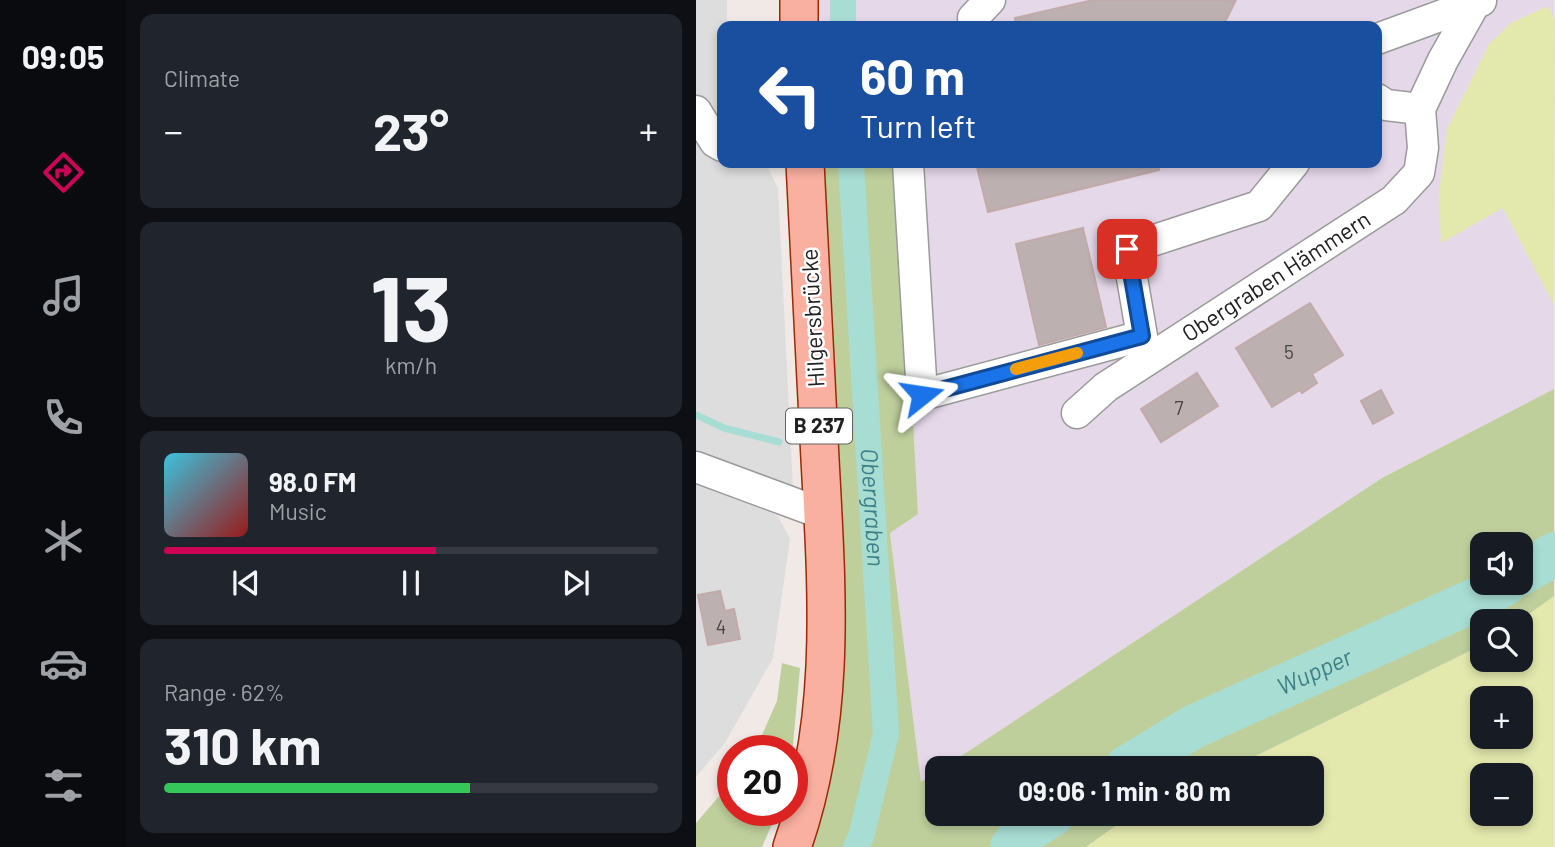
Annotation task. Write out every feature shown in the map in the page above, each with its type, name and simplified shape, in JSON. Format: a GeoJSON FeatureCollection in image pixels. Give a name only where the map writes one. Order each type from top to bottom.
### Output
{"type":"FeatureCollection","features":[{"type":"Feature","properties":{"kind":"main road"},"geometry":{"type":"LineString","coordinates":[[799,0],[799,21]]}},
{"type":"Feature","properties":{"kind":"main road","name":"Hilgersbrücke"},"geometry":{"type":"LineString","coordinates":[[792,847],[805,810],[820,738],[826,689],[823,514],[805,168]]}},
{"type":"Feature","properties":{"kind":"street","name":"Obergraben Hämmern"},"geometry":{"type":"LineString","coordinates":[[1382,37],[1479,2]]}},
{"type":"Feature","properties":{"kind":"street","name":"Obergraben Hämmern"},"geometry":{"type":"LineString","coordinates":[[1078,413],[1106,387],[1394,200],[1419,173],[1423,148],[1420,108],[1443,60],[1479,2]]}},
{"type":"Feature","properties":{"kind":"street"},"geometry":{"type":"LineString","coordinates":[[1382,102],[1420,108]]}},
{"type":"Feature","properties":{"kind":"street"},"geometry":{"type":"LineString","coordinates":[[696,111],[717,143]]}},
{"type":"Feature","properties":{"kind":"street"},"geometry":{"type":"LineString","coordinates":[[908,168],[922,395],[1142,336],[1127,249],[1259,206],[1290,168]]}},
{"type":"Feature","properties":{"kind":"street"},"geometry":{"type":"LineString","coordinates":[[696,467],[823,514]]}},
{"type":"Feature","properties":{"kind":"shaded area"},"geometry":{"type":"Polygon","coordinates":[[[696,0],[727,0],[727,21],[717,21],[717,168],[768,168],[778,188],[793,489],[696,457],[696,0]]]}},
{"type":"Feature","properties":{"kind":"shaded area"},"geometry":{"type":"Polygon","coordinates":[[[816,0],[1554,0],[1554,389],[1382,478],[961,756],[925,756],[925,780],[921,783],[890,532],[899,168],[1382,168],[1382,21],[816,21],[816,0]]]}},
{"type":"Feature","properties":{"kind":"shaded area"},"geometry":{"type":"Polygon","coordinates":[[[696,482],[778,516],[790,539],[773,658],[730,735],[717,735],[717,752],[696,777],[696,482]]]}},
{"type":"Feature","properties":{"kind":"green space"},"geometry":{"type":"Polygon","coordinates":[[[1548,6],[1555,20],[1554,305],[1503,208],[1441,243],[1439,194],[1447,129],[1489,44],[1511,23],[1548,6]]]}},
{"type":"Feature","properties":{"kind":"green space"},"geometry":{"type":"Polygon","coordinates":[[[817,168],[899,168],[918,514],[890,533],[921,782],[925,780],[925,826],[1115,826],[1086,847],[808,847],[836,744],[842,689],[841,603],[817,168]]]}},
{"type":"Feature","properties":{"kind":"green space"},"geometry":{"type":"Polygon","coordinates":[[[1554,389],[1554,596],[1533,611],[1470,609],[1470,651],[1255,756],[961,756],[1382,478],[1554,389]]]}},
{"type":"Feature","properties":{"kind":"green space"},"geometry":{"type":"Polygon","coordinates":[[[1554,595],[1554,847],[1086,847],[1115,826],[1324,826],[1324,756],[1255,756],[1470,651],[1470,672],[1533,672],[1533,610],[1554,595]]]}},
{"type":"Feature","properties":{"kind":"green space"},"geometry":{"type":"Polygon","coordinates":[[[782,663],[800,668],[794,735],[762,735],[777,701],[782,663]]]}},
{"type":"Feature","properties":{"kind":"green space"},"geometry":{"type":"Polygon","coordinates":[[[717,799],[717,826],[771,826],[762,847],[696,847],[696,823],[717,799]]]}},
{"type":"Feature","properties":{"kind":"building"},"geometry":{"type":"Polygon","coordinates":[[[1093,0],[1236,0],[1226,21],[1015,21],[1015,18],[1093,0]]]}},
{"type":"Feature","properties":{"kind":"building"},"geometry":{"type":"Polygon","coordinates":[[[977,168],[1159,168],[1159,170],[988,212],[977,168]]]}},
{"type":"Feature","properties":{"kind":"building"},"geometry":{"type":"Polygon","coordinates":[[[1083,228],[1106,327],[1039,345],[1016,244],[1083,228]]]}},
{"type":"Feature","properties":{"kind":"building"},"geometry":{"type":"Polygon","coordinates":[[[1310,303],[1343,355],[1312,374],[1317,383],[1272,407],[1236,348],[1310,303]]]}},
{"type":"Feature","properties":{"kind":"building"},"geometry":{"type":"Polygon","coordinates":[[[1197,373],[1218,406],[1161,442],[1141,409],[1197,373]]]}},
{"type":"Feature","properties":{"kind":"building"},"geometry":{"type":"Polygon","coordinates":[[[1381,390],[1393,413],[1373,424],[1361,401],[1381,390]]]}},
{"type":"Feature","properties":{"kind":"building"},"geometry":{"type":"Polygon","coordinates":[[[720,591],[725,611],[734,609],[740,639],[708,645],[698,595],[720,591]]]}},
{"type":"Feature","properties":{"kind":"waterway","name":"Obergraben"},"geometry":{"type":"LineString","coordinates":[[843,0],[843,21]]}},
{"type":"Feature","properties":{"kind":"waterway","name":"Obergraben"},"geometry":{"type":"LineString","coordinates":[[851,168],[886,734],[861,837],[856,847]]}},
{"type":"Feature","properties":{"kind":"waterway"},"geometry":{"type":"LineString","coordinates":[[696,415],[724,428],[779,442]]}},
{"type":"Feature","properties":{"kind":"waterway","name":"Wupper"},"geometry":{"type":"LineString","coordinates":[[1533,567],[1555,554]]}},
{"type":"Feature","properties":{"kind":"waterway","name":"Wupper"},"geometry":{"type":"LineString","coordinates":[[1146,756],[1193,727],[1485,595]]}},
{"type":"Feature","properties":{"kind":"waterway","name":"Wupper"},"geometry":{"type":"LineString","coordinates":[[1012,847],[1024,832],[1034,826]]}},
{"type":"Feature","properties":{"kind":"slow traffic"},"geometry":{"type":"LineString","coordinates":[[1016,369],[1077,353]]}},
{"type":"Feature","properties":{"kind":"route"},"geometry":{"type":"LineString","coordinates":[[922,395],[1142,336],[1127,249]]}}]}
